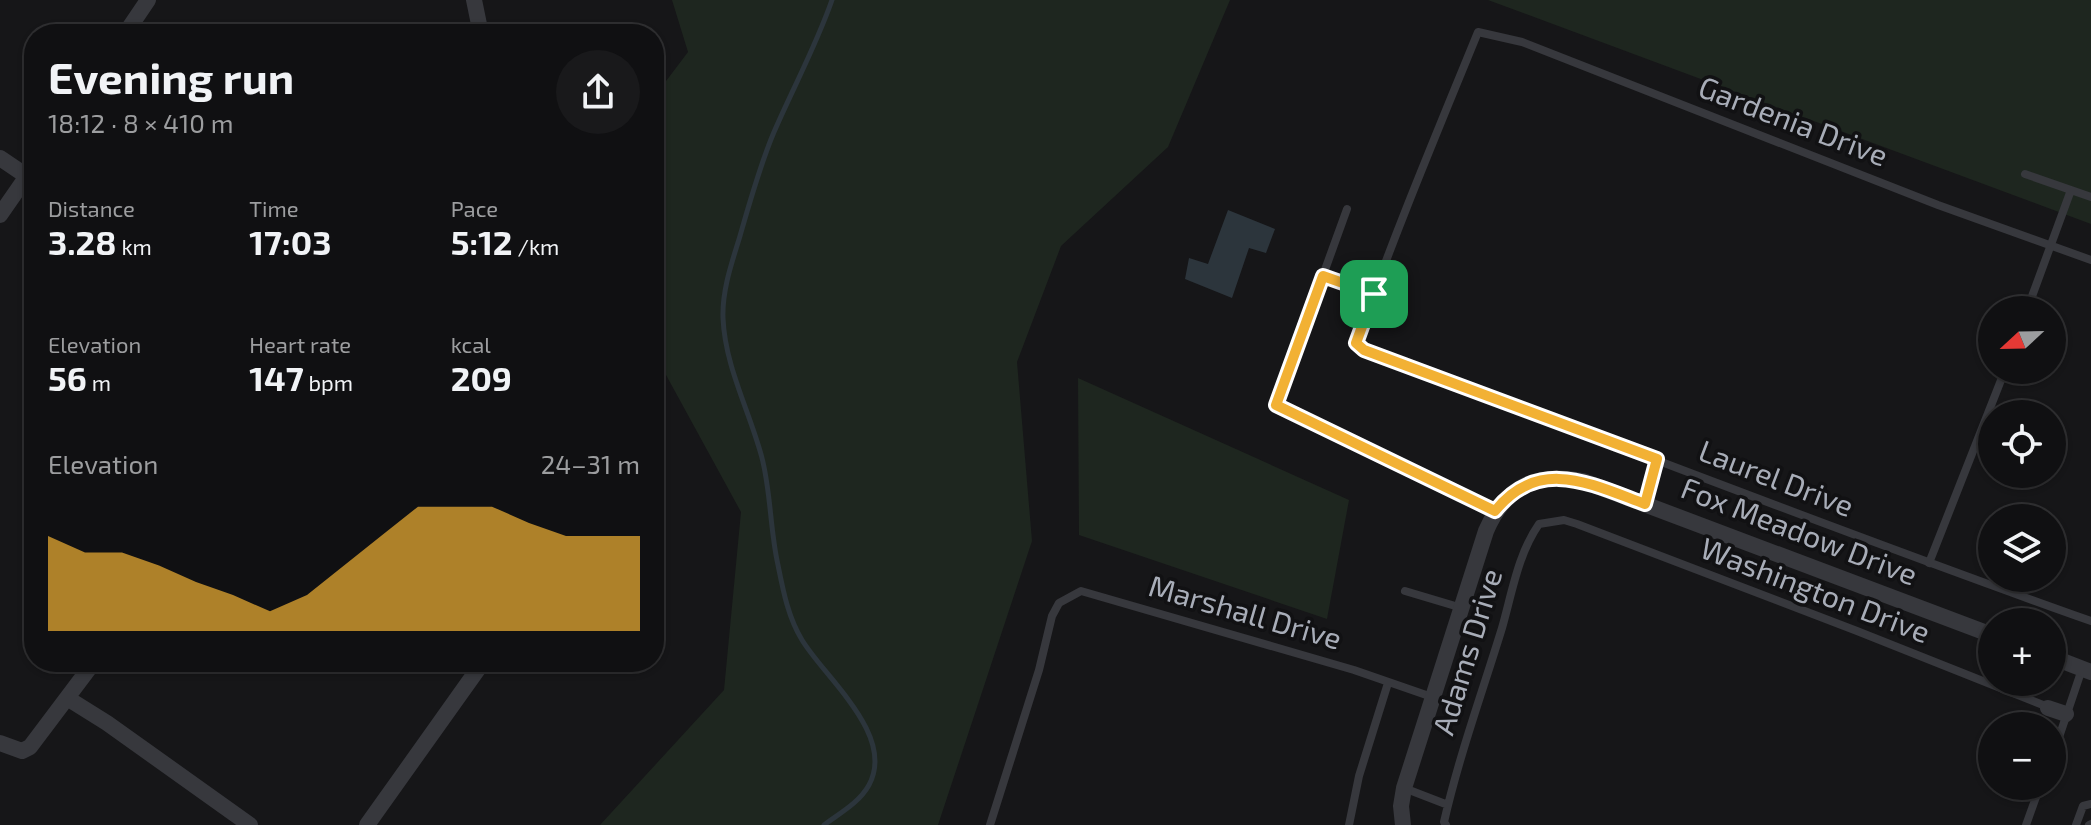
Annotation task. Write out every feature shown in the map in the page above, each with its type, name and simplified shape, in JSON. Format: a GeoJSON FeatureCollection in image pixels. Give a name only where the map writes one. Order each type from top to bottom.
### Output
{"type":"FeatureCollection","features":[{"type":"Feature","properties":{"kind":"street"},"geometry":{"type":"LineString","coordinates":[[132,24],[148,0]]}},
{"type":"Feature","properties":{"kind":"street"},"geometry":{"type":"LineString","coordinates":[[474,0],[479,24]]}},
{"type":"Feature","properties":{"kind":"street"},"geometry":{"type":"LineString","coordinates":[[0,158],[24,170]]}},
{"type":"Feature","properties":{"kind":"street"},"geometry":{"type":"LineString","coordinates":[[0,215],[24,184]]}},
{"type":"Feature","properties":{"kind":"street","name":"Fox Meadow Drive"},"geometry":{"type":"LineString","coordinates":[[1495,511],[1512,493],[1529,483],[1561,478],[1583,481],[1978,630]]}},
{"type":"Feature","properties":{"kind":"street"},"geometry":{"type":"LineString","coordinates":[[1403,825],[1401,806],[1404,788],[1495,511]]}},
{"type":"Feature","properties":{"kind":"street"},"geometry":{"type":"LineString","coordinates":[[2066,662],[2087,670]]}},
{"type":"Feature","properties":{"kind":"street"},"geometry":{"type":"LineString","coordinates":[[0,743],[22,751],[30,747],[86,672]]}},
{"type":"Feature","properties":{"kind":"street"},"geometry":{"type":"LineString","coordinates":[[367,825],[476,672]]}},
{"type":"Feature","properties":{"kind":"street"},"geometry":{"type":"LineString","coordinates":[[67,698],[250,825]]}},
{"type":"Feature","properties":{"kind":"street"},"geometry":{"type":"LineString","coordinates":[[2048,708],[2060,712]]}},
{"type":"Feature","properties":{"kind":"lane","name":"Gardenia Drive"},"geometry":{"type":"LineString","coordinates":[[1374,294],[1420,170],[1478,32],[1522,42],[1988,224],[2091,260]]}},
{"type":"Feature","properties":{"kind":"lane"},"geometry":{"type":"LineString","coordinates":[[2025,174],[2091,197]]}},
{"type":"Feature","properties":{"kind":"lane"},"geometry":{"type":"LineString","coordinates":[[2033,296],[2071,190]]}},
{"type":"Feature","properties":{"kind":"lane"},"geometry":{"type":"LineString","coordinates":[[1347,209],[1276,405],[1495,511]]}},
{"type":"Feature","properties":{"kind":"lane"},"geometry":{"type":"LineString","coordinates":[[1323,276],[1374,294]]}},
{"type":"Feature","properties":{"kind":"lane","name":"Laurel Drive"},"geometry":{"type":"LineString","coordinates":[[1374,294],[1356,343],[1364,350],[2091,621]]}},
{"type":"Feature","properties":{"kind":"lane"},"geometry":{"type":"LineString","coordinates":[[1929,563],[1999,384]]}},
{"type":"Feature","properties":{"kind":"lane"},"geometry":{"type":"LineString","coordinates":[[1645,504],[1657,459]]}},
{"type":"Feature","properties":{"kind":"lane","name":"Washington Drive"},"geometry":{"type":"LineString","coordinates":[[1564,520],[1857,631],[2048,708]]}},
{"type":"Feature","properties":{"kind":"lane","name":"Adams Drive"},"geometry":{"type":"LineString","coordinates":[[1445,824],[1470,722],[1532,534],[1539,524],[1564,520]]}},
{"type":"Feature","properties":{"kind":"lane","name":"Marshall Drive"},"geometry":{"type":"LineString","coordinates":[[990,825],[1039,670],[1052,616],[1059,603],[1081,591],[1354,670],[1432,697]]}},
{"type":"Feature","properties":{"kind":"lane"},"geometry":{"type":"LineString","coordinates":[[1405,591],[1462,608]]}},
{"type":"Feature","properties":{"kind":"lane"},"geometry":{"type":"LineString","coordinates":[[2066,714],[2087,670]]}},
{"type":"Feature","properties":{"kind":"lane"},"geometry":{"type":"LineString","coordinates":[[1349,825],[1359,776],[1388,683]]}},
{"type":"Feature","properties":{"kind":"lane"},"geometry":{"type":"LineString","coordinates":[[1404,788],[1448,805]]}},
{"type":"Feature","properties":{"kind":"lane"},"geometry":{"type":"LineString","coordinates":[[2026,825],[2035,800]]}},
{"type":"Feature","properties":{"kind":"lane"},"geometry":{"type":"LineString","coordinates":[[2076,825],[2083,806],[2091,804]]}},
{"type":"Feature","properties":{"kind":"shaded area"},"geometry":{"type":"Polygon","coordinates":[[[672,0],[1230,0],[1168,147],[1061,246],[1017,362],[1032,541],[938,825],[600,825],[724,690],[741,512],[664,371],[664,84],[688,52],[672,0]]]}},
{"type":"Feature","properties":{"kind":"shaded area"},"geometry":{"type":"Polygon","coordinates":[[[1488,0],[2091,0],[2091,224],[1488,0]]]}},
{"type":"Feature","properties":{"kind":"shaded area"},"geometry":{"type":"Polygon","coordinates":[[[1228,210],[1275,229],[1266,253],[1249,248],[1232,298],[1185,279],[1189,258],[1208,264],[1228,210]]]}},
{"type":"Feature","properties":{"kind":"shaded area"},"geometry":{"type":"Polygon","coordinates":[[[1078,378],[1349,500],[1327,619],[1079,535],[1078,378]]]}},
{"type":"Feature","properties":{"kind":"waterway"},"geometry":{"type":"LineString","coordinates":[[824,825],[855,802],[869,785],[875,766],[873,747],[866,727],[802,640],[790,613],[775,552],[762,458],[733,372],[723,318],[728,276],[760,170],[832,0]]}},
{"type":"Feature","properties":{"kind":"route"},"geometry":{"type":"LineString","coordinates":[[1323,276],[1374,294],[1356,343],[1364,350],[1657,459],[1645,504],[1583,481],[1561,478],[1529,483],[1512,493],[1495,511],[1276,405],[1323,276]]}}]}
